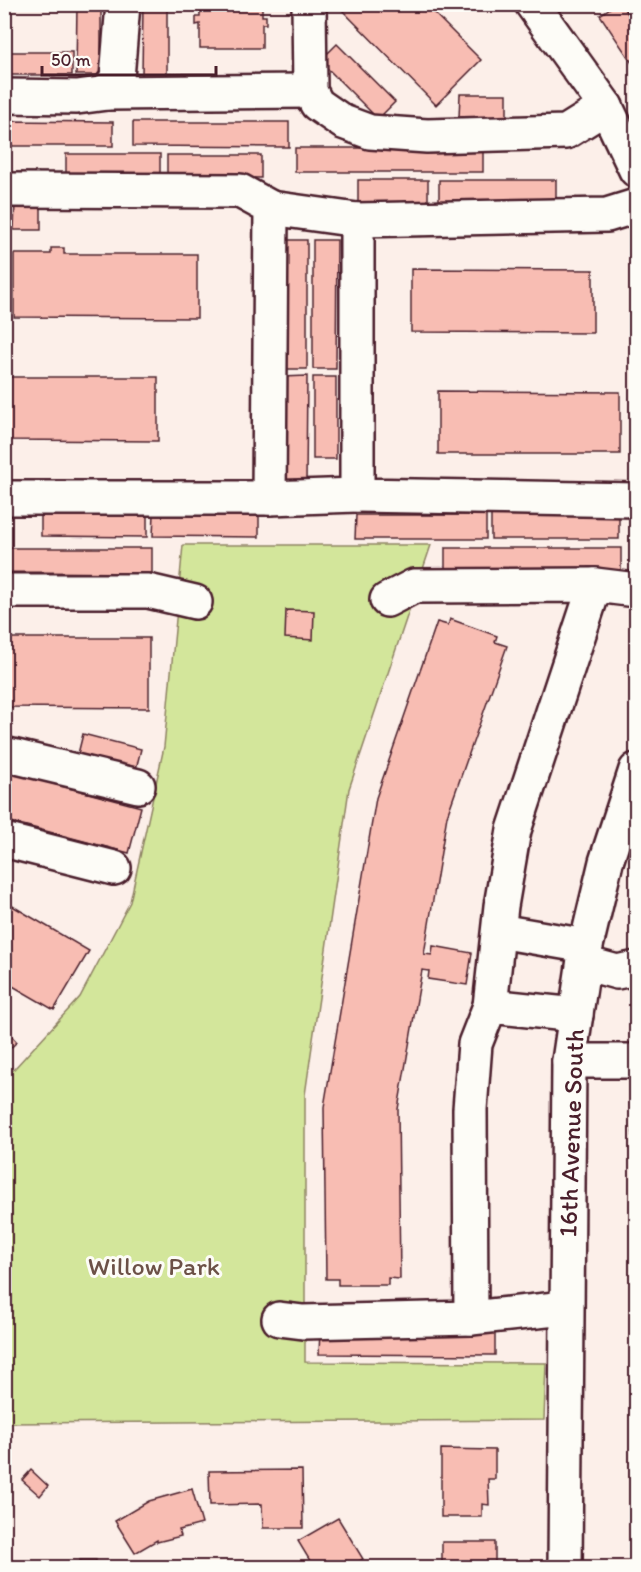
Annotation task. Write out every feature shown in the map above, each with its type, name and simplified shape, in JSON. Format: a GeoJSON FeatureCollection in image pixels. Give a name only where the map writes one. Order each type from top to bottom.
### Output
{"type":"FeatureCollection","features":[{"type":"Feature","properties":{"kind":"street"},"geometry":{"type":"LineString","coordinates":[[107,93],[117,78],[123,4]]}},
{"type":"Feature","properties":{"kind":"street"},"geometry":{"type":"LineString","coordinates":[[309,4],[310,91],[317,104],[343,122],[370,132],[427,136],[566,132],[606,107]]}},
{"type":"Feature","properties":{"kind":"street"},"geometry":{"type":"LineString","coordinates":[[532,4],[606,107],[636,170]]}},
{"type":"Feature","properties":{"kind":"street"},"geometry":{"type":"LineString","coordinates":[[4,96],[77,97],[107,93],[310,91]]}},
{"type":"Feature","properties":{"kind":"street"},"geometry":{"type":"LineString","coordinates":[[4,190],[240,190],[271,208],[357,220],[607,215],[636,206]]}},
{"type":"Feature","properties":{"kind":"street"},"geometry":{"type":"LineString","coordinates":[[268,498],[271,208]]}},
{"type":"Feature","properties":{"kind":"street"},"geometry":{"type":"LineString","coordinates":[[357,220],[357,495]]}},
{"type":"Feature","properties":{"kind":"street"},"geometry":{"type":"LineString","coordinates":[[4,498],[268,498],[357,495],[636,500]]}},
{"type":"Feature","properties":{"kind":"street"},"geometry":{"type":"LineString","coordinates":[[471,1318],[470,1109],[475,1044],[490,1006],[514,830],[595,585]]}},
{"type":"Feature","properties":{"kind":"street"},"geometry":{"type":"LineString","coordinates":[[387,600],[414,586],[595,585],[636,590]]}},
{"type":"Feature","properties":{"kind":"street"},"geometry":{"type":"LineString","coordinates":[[4,591],[148,591],[195,602]]}},
{"type":"Feature","properties":{"kind":"street"},"geometry":{"type":"LineString","coordinates":[[4,754],[138,786]]}},
{"type":"Feature","properties":{"kind":"street","name":"16th Avenue South"},"geometry":{"type":"LineString","coordinates":[[566,1568],[565,1432],[569,1060],[585,954],[606,862],[636,770]]}},
{"type":"Feature","properties":{"kind":"street"},"geometry":{"type":"LineString","coordinates":[[4,840],[114,868]]}},
{"type":"Feature","properties":{"kind":"street"},"geometry":{"type":"LineString","coordinates":[[499,931],[585,954],[617,972],[636,968]]}},
{"type":"Feature","properties":{"kind":"street"},"geometry":{"type":"LineString","coordinates":[[490,1006],[576,1015]]}},
{"type":"Feature","properties":{"kind":"street"},"geometry":{"type":"LineString","coordinates":[[569,1060],[636,1061]]}},
{"type":"Feature","properties":{"kind":"street"},"geometry":{"type":"LineString","coordinates":[[279,1319],[303,1322],[471,1318],[566,1308]]}},
{"type":"Feature","properties":{"kind":"green space","name":"Willow Park"},"geometry":{"type":"Polygon","coordinates":[[[183,545],[431,545],[349,789],[305,1095],[305,1362],[546,1363],[544,1420],[5,1423],[4,1080],[80,997],[130,902],[164,747],[183,545]]]}},
{"type":"Feature","properties":{"kind":"building"},"geometry":{"type":"Polygon","coordinates":[[[77,4],[101,4],[101,75],[76,75],[77,4]]]}},
{"type":"Feature","properties":{"kind":"building"},"geometry":{"type":"Polygon","coordinates":[[[143,4],[167,4],[167,76],[142,76],[143,4]]]}},
{"type":"Feature","properties":{"kind":"building"},"geometry":{"type":"Polygon","coordinates":[[[196,4],[262,4],[262,16],[266,16],[266,24],[262,24],[262,48],[200,48],[200,24],[196,25],[196,17],[200,17],[200,8],[196,8],[196,4]]]}},
{"type":"Feature","properties":{"kind":"building"},"geometry":{"type":"Polygon","coordinates":[[[336,4],[425,4],[481,60],[436,105],[336,4]]]}},
{"type":"Feature","properties":{"kind":"building"},"geometry":{"type":"Polygon","coordinates":[[[616,4],[622,4],[636,27],[636,60],[632,63],[600,15],[616,4]]]}},
{"type":"Feature","properties":{"kind":"building"},"geometry":{"type":"Polygon","coordinates":[[[337,44],[395,102],[378,119],[320,61],[337,44]]]}},
{"type":"Feature","properties":{"kind":"building"},"geometry":{"type":"Polygon","coordinates":[[[4,52],[72,52],[72,75],[4,75],[4,52]]]}},
{"type":"Feature","properties":{"kind":"building"},"geometry":{"type":"Polygon","coordinates":[[[460,94],[507,94],[507,118],[459,118],[460,94]]]}},
{"type":"Feature","properties":{"kind":"building"},"geometry":{"type":"Polygon","coordinates":[[[4,121],[113,122],[113,146],[4,146],[4,121]]]}},
{"type":"Feature","properties":{"kind":"building"},"geometry":{"type":"Polygon","coordinates":[[[133,122],[289,122],[289,147],[133,146],[133,122]]]}},
{"type":"Feature","properties":{"kind":"building"},"geometry":{"type":"Polygon","coordinates":[[[295,148],[483,148],[483,172],[295,172],[295,148]]]}},
{"type":"Feature","properties":{"kind":"building"},"geometry":{"type":"Polygon","coordinates":[[[66,154],[160,154],[160,177],[66,177],[66,154]]]}},
{"type":"Feature","properties":{"kind":"building"},"geometry":{"type":"Polygon","coordinates":[[[167,155],[261,155],[261,178],[167,177],[167,155]]]}},
{"type":"Feature","properties":{"kind":"building"},"geometry":{"type":"Polygon","coordinates":[[[358,180],[428,180],[428,203],[358,203],[358,180]]]}},
{"type":"Feature","properties":{"kind":"building"},"geometry":{"type":"Polygon","coordinates":[[[439,180],[556,180],[556,203],[439,203],[439,180]]]}},
{"type":"Feature","properties":{"kind":"building"},"geometry":{"type":"Polygon","coordinates":[[[15,202],[41,203],[41,230],[14,230],[15,202]]]}},
{"type":"Feature","properties":{"kind":"building"},"geometry":{"type":"Polygon","coordinates":[[[283,240],[307,240],[307,369],[282,369],[283,240]]]}},
{"type":"Feature","properties":{"kind":"building"},"geometry":{"type":"Polygon","coordinates":[[[313,240],[337,240],[336,369],[313,369],[313,240]]]}},
{"type":"Feature","properties":{"kind":"building"},"geometry":{"type":"Polygon","coordinates":[[[51,248],[64,248],[64,254],[197,254],[197,318],[14,317],[14,254],[51,254],[51,248]]]}},
{"type":"Feature","properties":{"kind":"building"},"geometry":{"type":"Polygon","coordinates":[[[411,269],[593,270],[593,333],[411,332],[411,269]]]}},
{"type":"Feature","properties":{"kind":"building"},"geometry":{"type":"Polygon","coordinates":[[[307,376],[306,483],[282,483],[282,377],[307,376]]]}},
{"type":"Feature","properties":{"kind":"building"},"geometry":{"type":"Polygon","coordinates":[[[4,377],[158,377],[158,441],[4,440],[4,377]]]}},
{"type":"Feature","properties":{"kind":"building"},"geometry":{"type":"Polygon","coordinates":[[[313,377],[336,377],[336,459],[313,459],[313,377]]]}},
{"type":"Feature","properties":{"kind":"building"},"geometry":{"type":"Polygon","coordinates":[[[438,391],[620,392],[620,454],[438,454],[438,391]]]}},
{"type":"Feature","properties":{"kind":"building"},"geometry":{"type":"Polygon","coordinates":[[[41,514],[147,514],[147,537],[41,536],[41,514]]]}},
{"type":"Feature","properties":{"kind":"building"},"geometry":{"type":"Polygon","coordinates":[[[154,514],[259,514],[259,537],[153,536],[154,514]]]}},
{"type":"Feature","properties":{"kind":"building"},"geometry":{"type":"Polygon","coordinates":[[[356,515],[486,515],[486,539],[355,539],[356,515]]]}},
{"type":"Feature","properties":{"kind":"building"},"geometry":{"type":"Polygon","coordinates":[[[491,515],[619,516],[619,539],[491,539],[491,515]]]}},
{"type":"Feature","properties":{"kind":"building"},"geometry":{"type":"Polygon","coordinates":[[[4,548],[152,548],[152,573],[4,572],[4,548]]]}},
{"type":"Feature","properties":{"kind":"building"},"geometry":{"type":"Polygon","coordinates":[[[445,548],[621,548],[621,572],[445,572],[445,548]]]}},
{"type":"Feature","properties":{"kind":"building"},"geometry":{"type":"Polygon","coordinates":[[[286,610],[314,611],[313,640],[285,638],[286,610]]]}},
{"type":"Feature","properties":{"kind":"building"},"geometry":{"type":"Polygon","coordinates":[[[450,619],[497,636],[495,642],[507,646],[447,816],[424,954],[432,955],[433,946],[472,953],[467,985],[428,979],[429,971],[422,970],[398,1109],[400,1279],[388,1278],[388,1285],[338,1285],[338,1279],[326,1279],[324,1107],[376,798],[437,622],[448,625],[450,619]]]}},
{"type":"Feature","properties":{"kind":"building"},"geometry":{"type":"Polygon","coordinates":[[[4,638],[149,638],[149,708],[4,707],[4,638]]]}},
{"type":"Feature","properties":{"kind":"building"},"geometry":{"type":"Polygon","coordinates":[[[83,734],[141,749],[135,773],[77,758],[83,734]]]}},
{"type":"Feature","properties":{"kind":"building"},"geometry":{"type":"Polygon","coordinates":[[[4,771],[141,807],[129,853],[4,820],[4,771]]]}},
{"type":"Feature","properties":{"kind":"building"},"geometry":{"type":"Polygon","coordinates":[[[4,901],[89,951],[54,1010],[4,981],[4,901]]]}},
{"type":"Feature","properties":{"kind":"building"},"geometry":{"type":"Polygon","coordinates":[[[4,1028],[17,1042],[4,1054],[4,1028]]]}},
{"type":"Feature","properties":{"kind":"building"},"geometry":{"type":"Polygon","coordinates":[[[633,1116],[636,1116],[636,1166],[633,1166],[633,1116]]]}},
{"type":"Feature","properties":{"kind":"building"},"geometry":{"type":"Polygon","coordinates":[[[632,1202],[636,1202],[636,1250],[632,1250],[632,1202]]]}},
{"type":"Feature","properties":{"kind":"building"},"geometry":{"type":"Polygon","coordinates":[[[633,1287],[636,1287],[636,1336],[633,1336],[633,1287]]]}},
{"type":"Feature","properties":{"kind":"building"},"geometry":{"type":"Polygon","coordinates":[[[320,1330],[495,1330],[495,1355],[319,1354],[320,1330]]]}},
{"type":"Feature","properties":{"kind":"building"},"geometry":{"type":"Polygon","coordinates":[[[633,1373],[636,1373],[636,1420],[633,1420],[633,1373]]]}},
{"type":"Feature","properties":{"kind":"building"},"geometry":{"type":"Polygon","coordinates":[[[441,1449],[495,1450],[495,1479],[488,1479],[489,1505],[482,1504],[482,1517],[441,1517],[441,1449]]]}},
{"type":"Feature","properties":{"kind":"building"},"geometry":{"type":"Polygon","coordinates":[[[31,1470],[48,1486],[40,1496],[22,1480],[31,1470]]]}},
{"type":"Feature","properties":{"kind":"building"},"geometry":{"type":"Polygon","coordinates":[[[302,1470],[303,1528],[263,1528],[262,1504],[210,1505],[209,1471],[302,1470]]]}},
{"type":"Feature","properties":{"kind":"building"},"geometry":{"type":"Polygon","coordinates":[[[631,1477],[636,1477],[636,1507],[632,1507],[631,1477]]]}},
{"type":"Feature","properties":{"kind":"building"},"geometry":{"type":"Polygon","coordinates":[[[192,1489],[202,1524],[179,1530],[181,1536],[157,1542],[157,1540],[135,1553],[115,1521],[149,1501],[192,1489]]]}},
{"type":"Feature","properties":{"kind":"building"},"geometry":{"type":"Polygon","coordinates":[[[338,1518],[363,1559],[349,1568],[307,1568],[312,1564],[298,1541],[338,1518]]]}},
{"type":"Feature","properties":{"kind":"building"},"geometry":{"type":"Polygon","coordinates":[[[631,1540],[636,1540],[636,1567],[631,1567],[631,1540]]]}},
{"type":"Feature","properties":{"kind":"building"},"geometry":{"type":"Polygon","coordinates":[[[442,1542],[495,1542],[495,1568],[442,1568],[442,1542]]]}},
{"type":"Feature","properties":{"kind":"building"},"geometry":{"type":"Polygon","coordinates":[[[80,1560],[96,1560],[96,1568],[52,1568],[52,1564],[80,1564],[80,1560]]]}}]}
